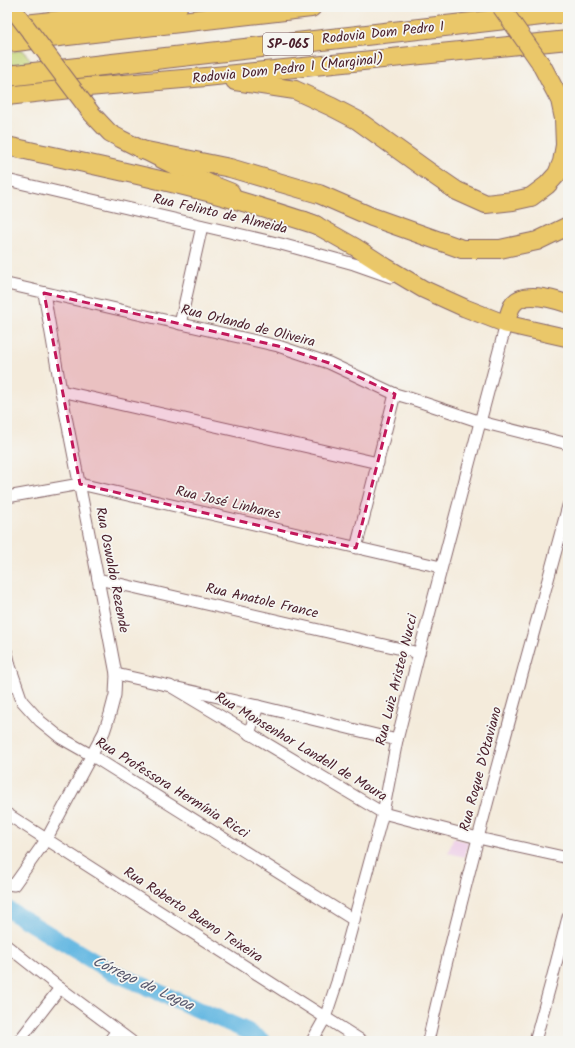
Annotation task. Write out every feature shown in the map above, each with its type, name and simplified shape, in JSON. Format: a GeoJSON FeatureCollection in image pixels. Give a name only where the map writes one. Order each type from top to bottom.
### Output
{"type":"FeatureCollection","features":[{"type":"Feature","properties":{"kind":"highway"},"geometry":{"type":"LineString","coordinates":[[11,14],[178,7]]}},
{"type":"Feature","properties":{"kind":"highway","name":"SP-065"},"geometry":{"type":"LineString","coordinates":[[7,42],[311,7]]}},
{"type":"Feature","properties":{"kind":"highway","name":"Rodovia Dom Pedro I"},"geometry":{"type":"LineString","coordinates":[[7,76],[568,12]]}},
{"type":"Feature","properties":{"kind":"highway","name":"Rodovia Dom Pedro I (Marginal)"},"geometry":{"type":"LineString","coordinates":[[7,96],[88,87],[206,78],[568,40]]}},
{"type":"Feature","properties":{"kind":"highway"},"geometry":{"type":"LineString","coordinates":[[206,78],[295,90],[357,120],[457,191],[486,204],[513,202],[531,197],[547,185],[557,174],[562,162],[565,145],[564,119],[560,100],[540,62]]}},
{"type":"Feature","properties":{"kind":"highway"},"geometry":{"type":"LineString","coordinates":[[7,146],[197,189],[316,225]]}},
{"type":"Feature","properties":{"kind":"highway"},"geometry":{"type":"LineString","coordinates":[[142,150],[230,168],[319,194],[372,217],[462,249],[500,249],[537,241],[568,226]]}},
{"type":"Feature","properties":{"kind":"main road"},"geometry":{"type":"LineString","coordinates":[[501,7],[568,101]]}},
{"type":"Feature","properties":{"kind":"main road"},"geometry":{"type":"LineString","coordinates":[[11,14],[92,114],[110,133],[211,184],[316,225],[423,289],[506,324],[568,338]]}},
{"type":"Feature","properties":{"kind":"main road"},"geometry":{"type":"LineString","coordinates":[[506,324],[512,305],[519,299],[539,297],[568,304]]}},
{"type":"Feature","properties":{"kind":"street","name":"Rua Felinto de Almeida"},"geometry":{"type":"LineString","coordinates":[[7,180],[281,244],[354,264],[423,289]]}},
{"type":"Feature","properties":{"kind":"street"},"geometry":{"type":"LineString","coordinates":[[180,324],[202,226]]}},
{"type":"Feature","properties":{"kind":"street","name":"Rua Orlando de Oliveira"},"geometry":{"type":"LineString","coordinates":[[7,284],[285,349],[329,363],[395,394],[481,422],[568,444]]}},
{"type":"Feature","properties":{"kind":"street","name":"Rua Oswaldo Rezende"},"geometry":{"type":"LineString","coordinates":[[7,884],[14,885],[46,840],[104,732],[115,696],[116,674],[61,391],[44,293]]}},
{"type":"Feature","properties":{"kind":"street","name":"Rua Luiz Aristeo Nucci"},"geometry":{"type":"LineString","coordinates":[[312,1041],[325,1018],[337,982],[383,813],[397,740],[506,324]]}},
{"type":"Feature","properties":{"kind":"street"},"geometry":{"type":"LineString","coordinates":[[61,391],[378,463]]}},
{"type":"Feature","properties":{"kind":"street"},"geometry":{"type":"LineString","coordinates":[[356,548],[395,394]]}},
{"type":"Feature","properties":{"kind":"street","name":"Rua José Linhares"},"geometry":{"type":"LineString","coordinates":[[7,497],[80,484],[441,568]]}},
{"type":"Feature","properties":{"kind":"street","name":"Rua Roque D'Otaviano"},"geometry":{"type":"LineString","coordinates":[[428,1041],[447,958],[478,838],[568,506]]}},
{"type":"Feature","properties":{"kind":"street","name":"Rua Anatole France"},"geometry":{"type":"LineString","coordinates":[[98,579],[419,653]]}},
{"type":"Feature","properties":{"kind":"street","name":"Rua Professora Hermínia Ricci"},"geometry":{"type":"LineString","coordinates":[[7,653],[22,700],[40,721],[61,738],[91,755],[354,920]]}},
{"type":"Feature","properties":{"kind":"street","name":"Rua Monsenhor Landell de Moura"},"geometry":{"type":"LineString","coordinates":[[116,674],[170,686],[383,813],[478,838],[568,858]]}},
{"type":"Feature","properties":{"kind":"street"},"geometry":{"type":"LineString","coordinates":[[170,686],[397,740]]}},
{"type":"Feature","properties":{"kind":"street"},"geometry":{"type":"LineString","coordinates":[[249,734],[258,706]]}},
{"type":"Feature","properties":{"kind":"street","name":"Rua Roberto Bueno Teixeira"},"geometry":{"type":"LineString","coordinates":[[7,814],[362,1041]]}},
{"type":"Feature","properties":{"kind":"street"},"geometry":{"type":"LineString","coordinates":[[535,1041],[568,917]]}},
{"type":"Feature","properties":{"kind":"street"},"geometry":{"type":"LineString","coordinates":[[7,946],[131,1041]]}},
{"type":"Feature","properties":{"kind":"street"},"geometry":{"type":"LineString","coordinates":[[19,1041],[60,988]]}},
{"type":"Feature","properties":{"kind":"street"},"geometry":{"type":"LineString","coordinates":[[108,1041],[117,1030]]}},
{"type":"Feature","properties":{"kind":"highlighted area"},"geometry":{"type":"Polygon","coordinates":[[[44,293],[278,346],[329,363],[395,394],[356,548],[80,484],[44,293]]]}},
{"type":"Feature","properties":{"kind":"shaded area"},"geometry":{"type":"Polygon","coordinates":[[[453,838],[469,842],[465,857],[448,853],[453,838]]]}},
{"type":"Feature","properties":{"kind":"green space"},"geometry":{"type":"Polygon","coordinates":[[[23,50],[33,63],[7,66],[7,52],[23,50]]]}},
{"type":"Feature","properties":{"kind":"waterway","name":"Córrego da Lagoa"},"geometry":{"type":"LineString","coordinates":[[7,909],[108,970],[247,1031],[262,1041]]}}]}
